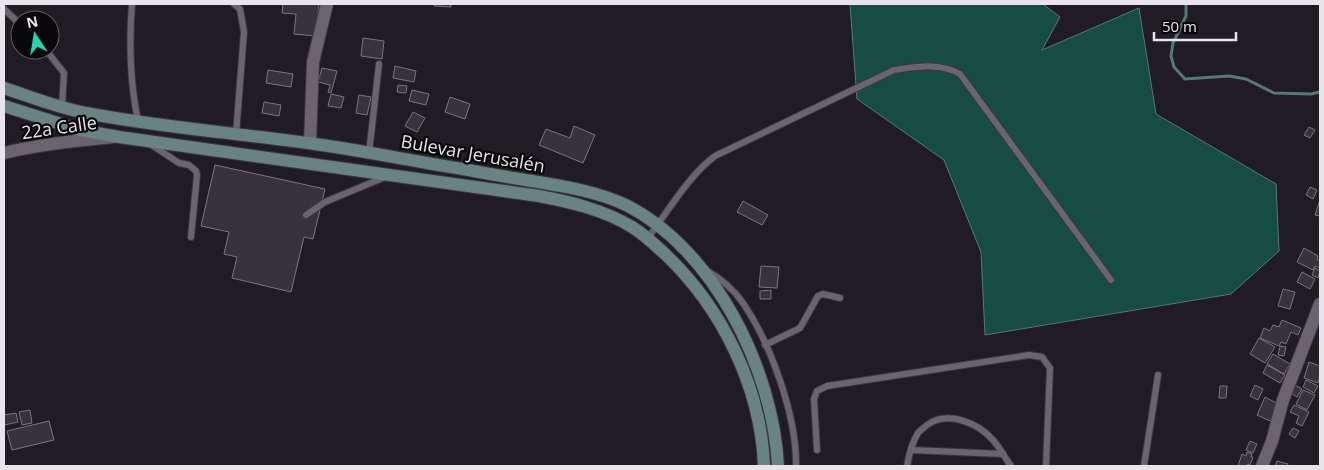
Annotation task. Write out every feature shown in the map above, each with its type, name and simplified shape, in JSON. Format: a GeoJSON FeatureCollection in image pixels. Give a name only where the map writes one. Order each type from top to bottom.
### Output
{"type":"FeatureCollection","features":[{"type":"Feature","properties":{"kind":"main road","name":"Bulevar Jerusalén"},"geometry":{"type":"LineString","coordinates":[[4,88],[62,107],[84,112],[138,121],[310,143],[578,188],[625,205],[668,233],[698,264],[734,318],[756,363],[770,409],[775,433],[778,466]]}},
{"type":"Feature","properties":{"kind":"main road","name":"Bulevar Jerusalén"},"geometry":{"type":"LineString","coordinates":[[4,106],[80,130],[118,137],[539,196],[576,203],[616,219],[633,228],[685,273],[705,299],[731,344],[741,366],[755,410],[764,466]]}},
{"type":"Feature","properties":{"kind":"street"},"geometry":{"type":"LineString","coordinates":[[310,143],[313,62],[326,4]]}},
{"type":"Feature","properties":{"kind":"street","name":"22a Calle"},"geometry":{"type":"LineString","coordinates":[[4,153],[68,142],[118,137]]}},
{"type":"Feature","properties":{"kind":"street"},"geometry":{"type":"LineString","coordinates":[[1262,466],[1272,441],[1283,400],[1320,304]]}},
{"type":"Feature","properties":{"kind":"lane"},"geometry":{"type":"LineString","coordinates":[[132,4],[130,42],[138,121]]}},
{"type":"Feature","properties":{"kind":"lane"},"geometry":{"type":"LineString","coordinates":[[234,4],[240,9],[244,32],[236,134]]}},
{"type":"Feature","properties":{"kind":"lane"},"geometry":{"type":"LineString","coordinates":[[54,60],[64,73],[62,107]]}},
{"type":"Feature","properties":{"kind":"lane"},"geometry":{"type":"LineString","coordinates":[[369,153],[379,64]]}},
{"type":"Feature","properties":{"kind":"lane"},"geometry":{"type":"LineString","coordinates":[[647,239],[700,170],[715,156],[894,70],[920,66],[947,67],[960,74],[1111,280]]}},
{"type":"Feature","properties":{"kind":"lane"},"geometry":{"type":"LineString","coordinates":[[145,140],[179,164],[189,165],[196,171],[191,236]]}},
{"type":"Feature","properties":{"kind":"lane"},"geometry":{"type":"LineString","coordinates":[[306,215],[326,202],[391,175]]}},
{"type":"Feature","properties":{"kind":"lane"},"geometry":{"type":"LineString","coordinates":[[698,264],[720,278],[742,302],[755,323],[782,384],[788,405],[796,453],[796,466]]}},
{"type":"Feature","properties":{"kind":"lane"},"geometry":{"type":"LineString","coordinates":[[765,345],[800,328],[818,296],[823,294],[840,298]]}},
{"type":"Feature","properties":{"kind":"lane"},"geometry":{"type":"LineString","coordinates":[[817,450],[814,399],[817,392],[827,386],[1029,356],[1042,357],[1050,368],[1046,466]]}},
{"type":"Feature","properties":{"kind":"lane"},"geometry":{"type":"LineString","coordinates":[[1144,466],[1158,375]]}},
{"type":"Feature","properties":{"kind":"lane"},"geometry":{"type":"LineString","coordinates":[[907,466],[918,432],[933,421],[948,419],[963,420],[978,427],[993,440],[1011,466]]}},
{"type":"Feature","properties":{"kind":"lane"},"geometry":{"type":"LineString","coordinates":[[911,450],[1003,454]]}},
{"type":"Feature","properties":{"kind":"shaded area"},"geometry":{"type":"Polygon","coordinates":[[[850,4],[1043,4],[1060,17],[1042,50],[1139,8],[1156,114],[1276,184],[1279,251],[1231,294],[985,335],[981,252],[944,160],[857,99],[850,4]]]}},
{"type":"Feature","properties":{"kind":"building"},"geometry":{"type":"Polygon","coordinates":[[[283,4],[319,4],[316,36],[294,34],[296,14],[282,13],[283,4]]]}},
{"type":"Feature","properties":{"kind":"building"},"geometry":{"type":"Polygon","coordinates":[[[434,4],[451,4],[451,7],[434,6],[434,4]]]}},
{"type":"Feature","properties":{"kind":"building"},"geometry":{"type":"Polygon","coordinates":[[[363,38],[384,41],[382,59],[361,56],[363,38]]]}},
{"type":"Feature","properties":{"kind":"building"},"geometry":{"type":"Polygon","coordinates":[[[395,66],[416,71],[414,82],[393,78],[395,66]]]}},
{"type":"Feature","properties":{"kind":"building"},"geometry":{"type":"Polygon","coordinates":[[[322,68],[337,71],[331,93],[328,92],[330,85],[318,82],[322,68]]]}},
{"type":"Feature","properties":{"kind":"building"},"geometry":{"type":"Polygon","coordinates":[[[268,70],[293,74],[291,87],[266,83],[268,70]]]}},
{"type":"Feature","properties":{"kind":"building"},"geometry":{"type":"Polygon","coordinates":[[[398,85],[407,86],[406,93],[397,92],[398,85]]]}},
{"type":"Feature","properties":{"kind":"building"},"geometry":{"type":"Polygon","coordinates":[[[412,90],[429,94],[426,105],[409,101],[412,90]]]}},
{"type":"Feature","properties":{"kind":"building"},"geometry":{"type":"Polygon","coordinates":[[[331,94],[344,97],[341,108],[328,106],[331,94]]]}},
{"type":"Feature","properties":{"kind":"building"},"geometry":{"type":"Polygon","coordinates":[[[359,95],[371,97],[367,115],[356,113],[359,95]]]}},
{"type":"Feature","properties":{"kind":"building"},"geometry":{"type":"Polygon","coordinates":[[[450,97],[470,104],[465,119],[445,112],[450,97]]]}},
{"type":"Feature","properties":{"kind":"building"},"geometry":{"type":"Polygon","coordinates":[[[264,102],[281,105],[279,116],[262,113],[264,102]]]}},
{"type":"Feature","properties":{"kind":"building"},"geometry":{"type":"Polygon","coordinates":[[[413,112],[425,118],[417,132],[405,126],[413,112]]]}},
{"type":"Feature","properties":{"kind":"building"},"geometry":{"type":"Polygon","coordinates":[[[574,126],[595,135],[583,163],[539,145],[546,129],[570,138],[574,126]]]}},
{"type":"Feature","properties":{"kind":"building"},"geometry":{"type":"Polygon","coordinates":[[[1309,127],[1315,130],[1310,138],[1304,135],[1309,127]]]}},
{"type":"Feature","properties":{"kind":"building"},"geometry":{"type":"Polygon","coordinates":[[[215,165],[325,189],[313,239],[304,237],[291,292],[232,278],[237,257],[224,254],[229,232],[201,226],[215,165]]]}},
{"type":"Feature","properties":{"kind":"building"},"geometry":{"type":"Polygon","coordinates":[[[1310,187],[1317,190],[1313,199],[1306,195],[1310,187]]]}},
{"type":"Feature","properties":{"kind":"building"},"geometry":{"type":"Polygon","coordinates":[[[1320,200],[1320,216],[1315,215],[1320,200]]]}},
{"type":"Feature","properties":{"kind":"building"},"geometry":{"type":"Polygon","coordinates":[[[743,201],[768,215],[762,225],[737,212],[743,201]]]}},
{"type":"Feature","properties":{"kind":"building"},"geometry":{"type":"Polygon","coordinates":[[[1304,248],[1318,256],[1320,268],[1315,266],[1313,270],[1297,262],[1304,248]]]}},
{"type":"Feature","properties":{"kind":"building"},"geometry":{"type":"Polygon","coordinates":[[[761,266],[779,267],[777,288],[759,287],[761,266]]]}},
{"type":"Feature","properties":{"kind":"building"},"geometry":{"type":"Polygon","coordinates":[[[1315,268],[1320,271],[1318,278],[1312,275],[1315,268]]]}},
{"type":"Feature","properties":{"kind":"building"},"geometry":{"type":"Polygon","coordinates":[[[1302,272],[1315,279],[1310,289],[1297,282],[1302,272]]]}},
{"type":"Feature","properties":{"kind":"building"},"geometry":{"type":"Polygon","coordinates":[[[1283,289],[1295,292],[1290,309],[1278,306],[1283,289]]]}},
{"type":"Feature","properties":{"kind":"building"},"geometry":{"type":"Polygon","coordinates":[[[771,290],[771,299],[760,299],[760,291],[771,290]]]}},
{"type":"Feature","properties":{"kind":"building"},"geometry":{"type":"Polygon","coordinates":[[[1282,320],[1301,328],[1298,335],[1291,332],[1286,344],[1281,342],[1279,346],[1260,338],[1264,328],[1270,331],[1273,325],[1279,327],[1282,320]]]}},
{"type":"Feature","properties":{"kind":"building"},"geometry":{"type":"Polygon","coordinates":[[[1259,338],[1275,347],[1265,363],[1250,354],[1259,338]]]}},
{"type":"Feature","properties":{"kind":"building"},"geometry":{"type":"Polygon","coordinates":[[[1280,346],[1286,347],[1284,356],[1278,355],[1280,346]]]}},
{"type":"Feature","properties":{"kind":"building"},"geometry":{"type":"Polygon","coordinates":[[[1273,354],[1290,364],[1284,374],[1267,364],[1273,354]]]}},
{"type":"Feature","properties":{"kind":"building"},"geometry":{"type":"Polygon","coordinates":[[[1309,362],[1320,366],[1318,383],[1304,378],[1309,362]]]}},
{"type":"Feature","properties":{"kind":"building"},"geometry":{"type":"Polygon","coordinates":[[[1267,365],[1285,375],[1280,383],[1263,373],[1267,365]]]}},
{"type":"Feature","properties":{"kind":"building"},"geometry":{"type":"Polygon","coordinates":[[[1306,380],[1318,386],[1314,393],[1303,387],[1306,380]]]}},
{"type":"Feature","properties":{"kind":"building"},"geometry":{"type":"Polygon","coordinates":[[[1255,385],[1263,389],[1258,400],[1250,396],[1255,385]]]}},
{"type":"Feature","properties":{"kind":"building"},"geometry":{"type":"Polygon","coordinates":[[[1295,385],[1302,389],[1297,397],[1291,393],[1295,385]]]}},
{"type":"Feature","properties":{"kind":"building"},"geometry":{"type":"Polygon","coordinates":[[[1220,386],[1227,386],[1226,398],[1219,398],[1220,386]]]}},
{"type":"Feature","properties":{"kind":"building"},"geometry":{"type":"Polygon","coordinates":[[[1303,390],[1315,395],[1307,410],[1296,404],[1303,390]]]}},
{"type":"Feature","properties":{"kind":"building"},"geometry":{"type":"Polygon","coordinates":[[[1265,397],[1278,404],[1270,421],[1257,415],[1265,397]]]}},
{"type":"Feature","properties":{"kind":"building"},"geometry":{"type":"Polygon","coordinates":[[[1294,405],[1309,412],[1302,426],[1296,423],[1299,416],[1290,412],[1294,405]]]}},
{"type":"Feature","properties":{"kind":"building"},"geometry":{"type":"Polygon","coordinates":[[[30,410],[32,423],[22,425],[19,412],[30,410]]]}},
{"type":"Feature","properties":{"kind":"building"},"geometry":{"type":"Polygon","coordinates":[[[16,413],[18,422],[4,425],[4,415],[16,413]]]}},
{"type":"Feature","properties":{"kind":"building"},"geometry":{"type":"Polygon","coordinates":[[[49,421],[54,440],[12,450],[7,431],[49,421]]]}},
{"type":"Feature","properties":{"kind":"building"},"geometry":{"type":"Polygon","coordinates":[[[1293,428],[1299,431],[1295,438],[1289,434],[1293,428]]]}},
{"type":"Feature","properties":{"kind":"building"},"geometry":{"type":"Polygon","coordinates":[[[1250,441],[1257,444],[1253,453],[1246,450],[1250,441]]]}},
{"type":"Feature","properties":{"kind":"building"},"geometry":{"type":"Polygon","coordinates":[[[1247,452],[1252,454],[1251,457],[1253,457],[1250,465],[1238,466],[1242,454],[1246,456],[1247,452]]]}},
{"type":"Feature","properties":{"kind":"building"},"geometry":{"type":"Polygon","coordinates":[[[1277,461],[1288,464],[1287,466],[1275,466],[1277,461]]]}},
{"type":"Feature","properties":{"kind":"waterway"},"geometry":{"type":"LineString","coordinates":[[1186,4],[1186,16],[1173,43],[1171,56],[1174,67],[1185,79],[1229,76],[1246,79],[1274,93],[1311,94],[1320,92]]}}]}
